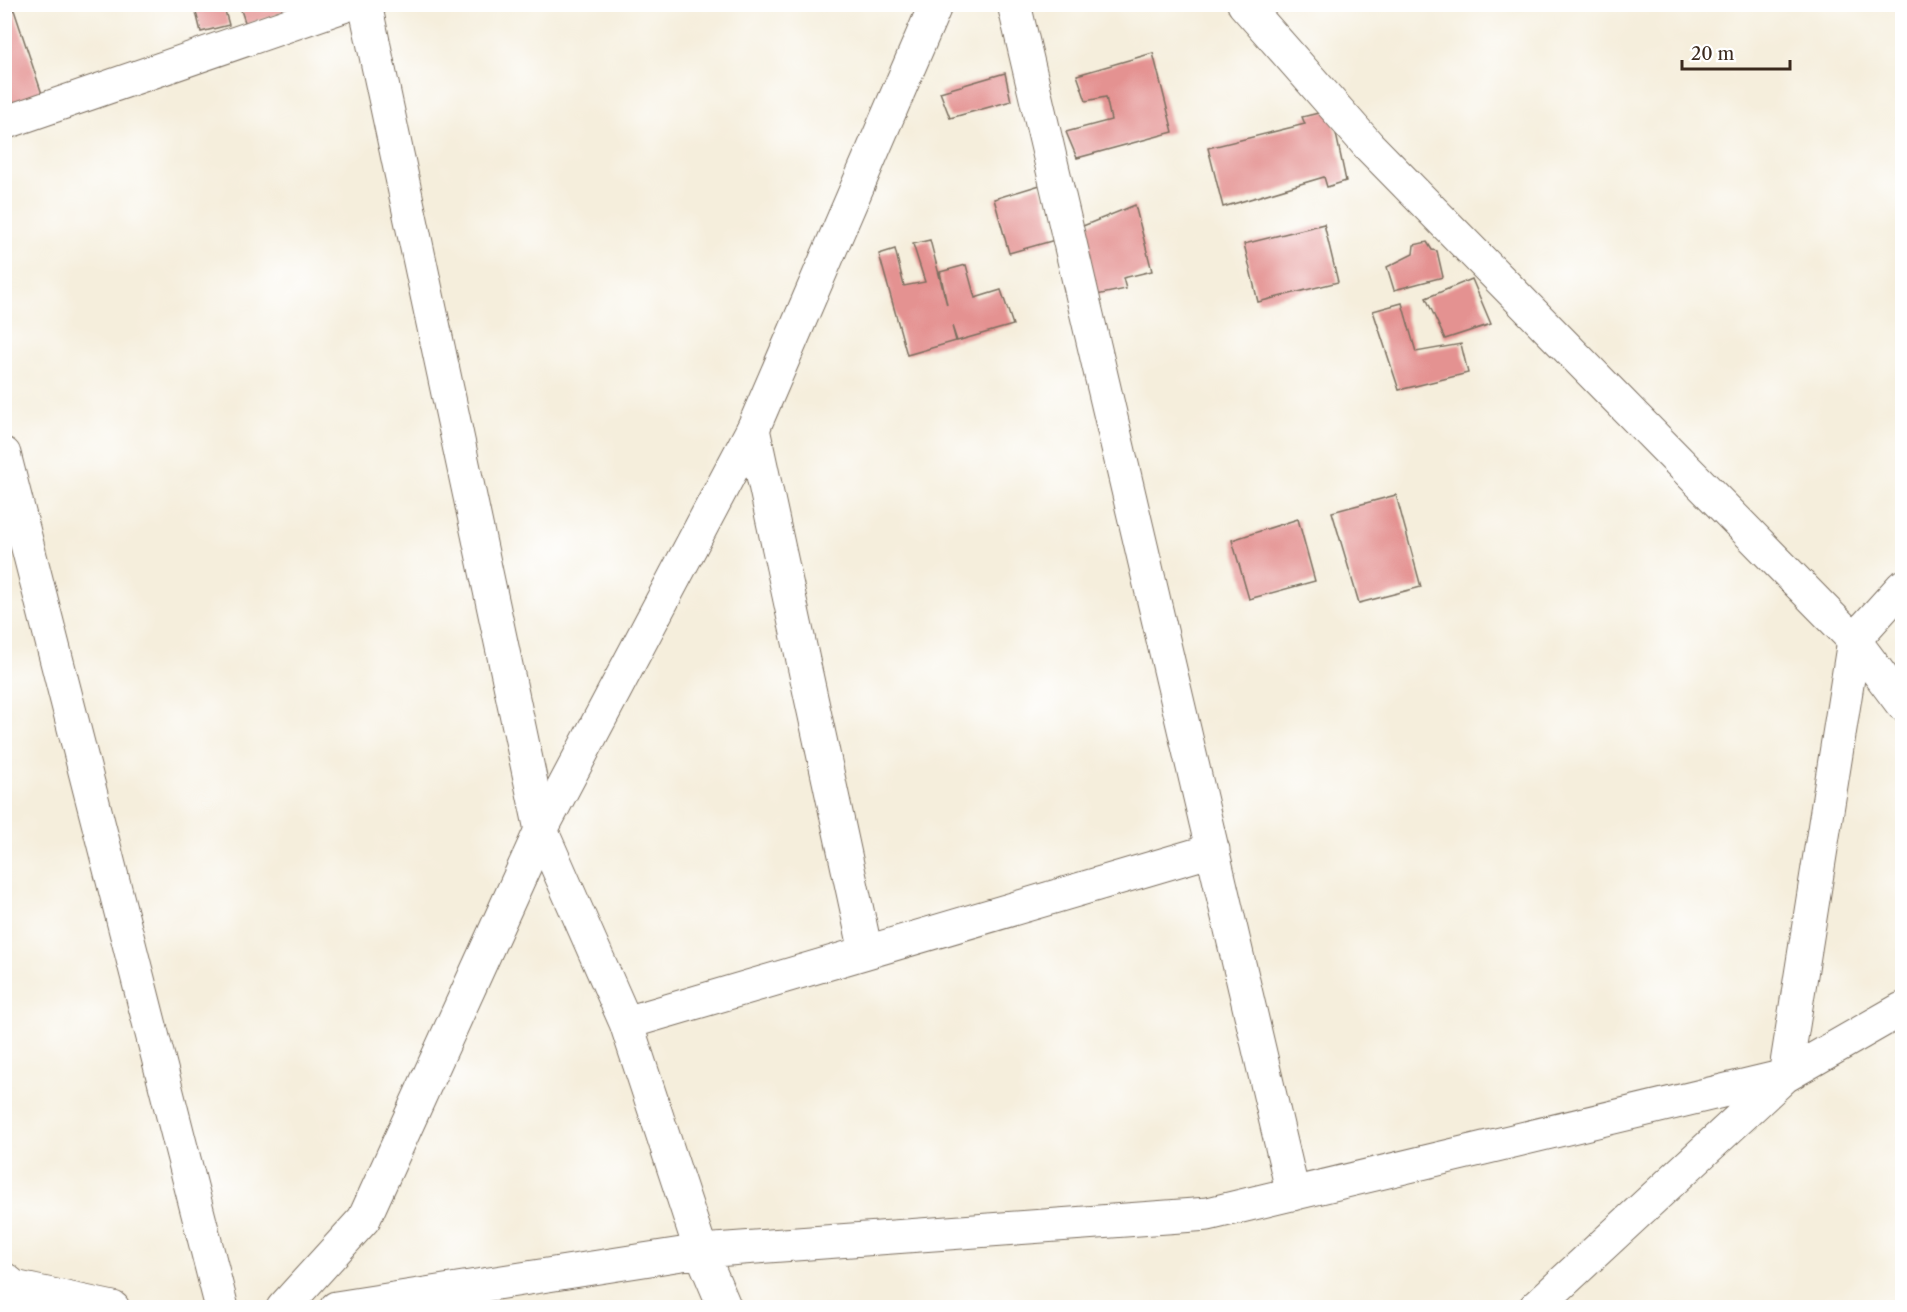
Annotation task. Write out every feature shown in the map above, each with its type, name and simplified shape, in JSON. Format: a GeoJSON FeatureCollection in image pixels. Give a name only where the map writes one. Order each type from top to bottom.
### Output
{"type":"FeatureCollection","features":[{"type":"Feature","properties":{"kind":"street"},"geometry":{"type":"LineString","coordinates":[[4,123],[349,4]]}},
{"type":"Feature","properties":{"kind":"street"},"geometry":{"type":"LineString","coordinates":[[365,4],[542,830],[626,1023],[701,1251],[725,1308]]}},
{"type":"Feature","properties":{"kind":"street"},"geometry":{"type":"LineString","coordinates":[[283,1308],[364,1219],[542,830],[753,429],[936,4]]}},
{"type":"Feature","properties":{"kind":"street"},"geometry":{"type":"LineString","coordinates":[[1014,4],[1293,1194]]}},
{"type":"Feature","properties":{"kind":"street"},"geometry":{"type":"LineString","coordinates":[[1244,4],[1369,146],[1854,640],[1902,704]]}},
{"type":"Feature","properties":{"kind":"street"},"geometry":{"type":"LineString","coordinates":[[753,429],[866,952]]}},
{"type":"Feature","properties":{"kind":"street"},"geometry":{"type":"LineString","coordinates":[[4,454],[13,526],[222,1308]]}},
{"type":"Feature","properties":{"kind":"street"},"geometry":{"type":"LineString","coordinates":[[1785,1077],[1854,640],[1902,586]]}},
{"type":"Feature","properties":{"kind":"street"},"geometry":{"type":"LineString","coordinates":[[626,1023],[1213,850]]}},
{"type":"Feature","properties":{"kind":"street"},"geometry":{"type":"LineString","coordinates":[[1535,1308],[1785,1077],[1902,1009]]}},
{"type":"Feature","properties":{"kind":"street"},"geometry":{"type":"LineString","coordinates":[[336,1308],[701,1251],[1208,1214],[1785,1077]]}},
{"type":"Feature","properties":{"kind":"street"},"geometry":{"type":"LineString","coordinates":[[4,1279],[14,1287],[113,1308]]}},
{"type":"Feature","properties":{"kind":"building"},"geometry":{"type":"Polygon","coordinates":[[[194,4],[223,4],[229,25],[201,32],[194,4]]]}},
{"type":"Feature","properties":{"kind":"building"},"geometry":{"type":"Polygon","coordinates":[[[239,4],[308,4],[246,25],[239,4]]]}},
{"type":"Feature","properties":{"kind":"building"},"geometry":{"type":"Polygon","coordinates":[[[14,10],[42,94],[4,105],[4,11],[14,10]]]}},
{"type":"Feature","properties":{"kind":"building"},"geometry":{"type":"Polygon","coordinates":[[[1153,53],[1173,132],[1077,158],[1066,132],[1111,120],[1106,97],[1086,101],[1077,75],[1153,53]]]}},
{"type":"Feature","properties":{"kind":"building"},"geometry":{"type":"Polygon","coordinates":[[[1005,73],[1011,101],[950,118],[940,92],[1005,73]]]}},
{"type":"Feature","properties":{"kind":"building"},"geometry":{"type":"Polygon","coordinates":[[[1331,110],[1346,181],[1327,187],[1324,177],[1223,207],[1208,148],[1305,124],[1302,117],[1331,110]]]}},
{"type":"Feature","properties":{"kind":"building"},"geometry":{"type":"Polygon","coordinates":[[[1040,185],[1055,240],[1009,253],[994,199],[1040,185]]]}},
{"type":"Feature","properties":{"kind":"building"},"geometry":{"type":"Polygon","coordinates":[[[1135,205],[1152,271],[1123,278],[1126,289],[1092,296],[1073,230],[1135,205]]]}},
{"type":"Feature","properties":{"kind":"building"},"geometry":{"type":"Polygon","coordinates":[[[1324,224],[1338,282],[1258,302],[1244,244],[1324,224]]]}},
{"type":"Feature","properties":{"kind":"building"},"geometry":{"type":"Polygon","coordinates":[[[930,240],[947,305],[940,272],[966,265],[975,298],[1001,290],[1013,325],[957,341],[952,326],[956,341],[907,355],[879,254],[895,249],[904,286],[925,282],[913,244],[930,240]]]}},
{"type":"Feature","properties":{"kind":"building"},"geometry":{"type":"Polygon","coordinates":[[[1427,242],[1432,250],[1437,251],[1443,277],[1394,290],[1387,267],[1413,254],[1414,245],[1427,242]]]}},
{"type":"Feature","properties":{"kind":"building"},"geometry":{"type":"Polygon","coordinates":[[[1472,279],[1491,324],[1445,339],[1426,298],[1472,279]]]}},
{"type":"Feature","properties":{"kind":"building"},"geometry":{"type":"Polygon","coordinates":[[[1402,303],[1416,352],[1461,344],[1468,373],[1399,390],[1373,311],[1402,303]]]}},
{"type":"Feature","properties":{"kind":"building"},"geometry":{"type":"Polygon","coordinates":[[[1396,495],[1421,587],[1359,603],[1332,512],[1396,495]]]}},
{"type":"Feature","properties":{"kind":"building"},"geometry":{"type":"Polygon","coordinates":[[[1298,519],[1315,581],[1249,599],[1232,540],[1298,519]]]}}]}
